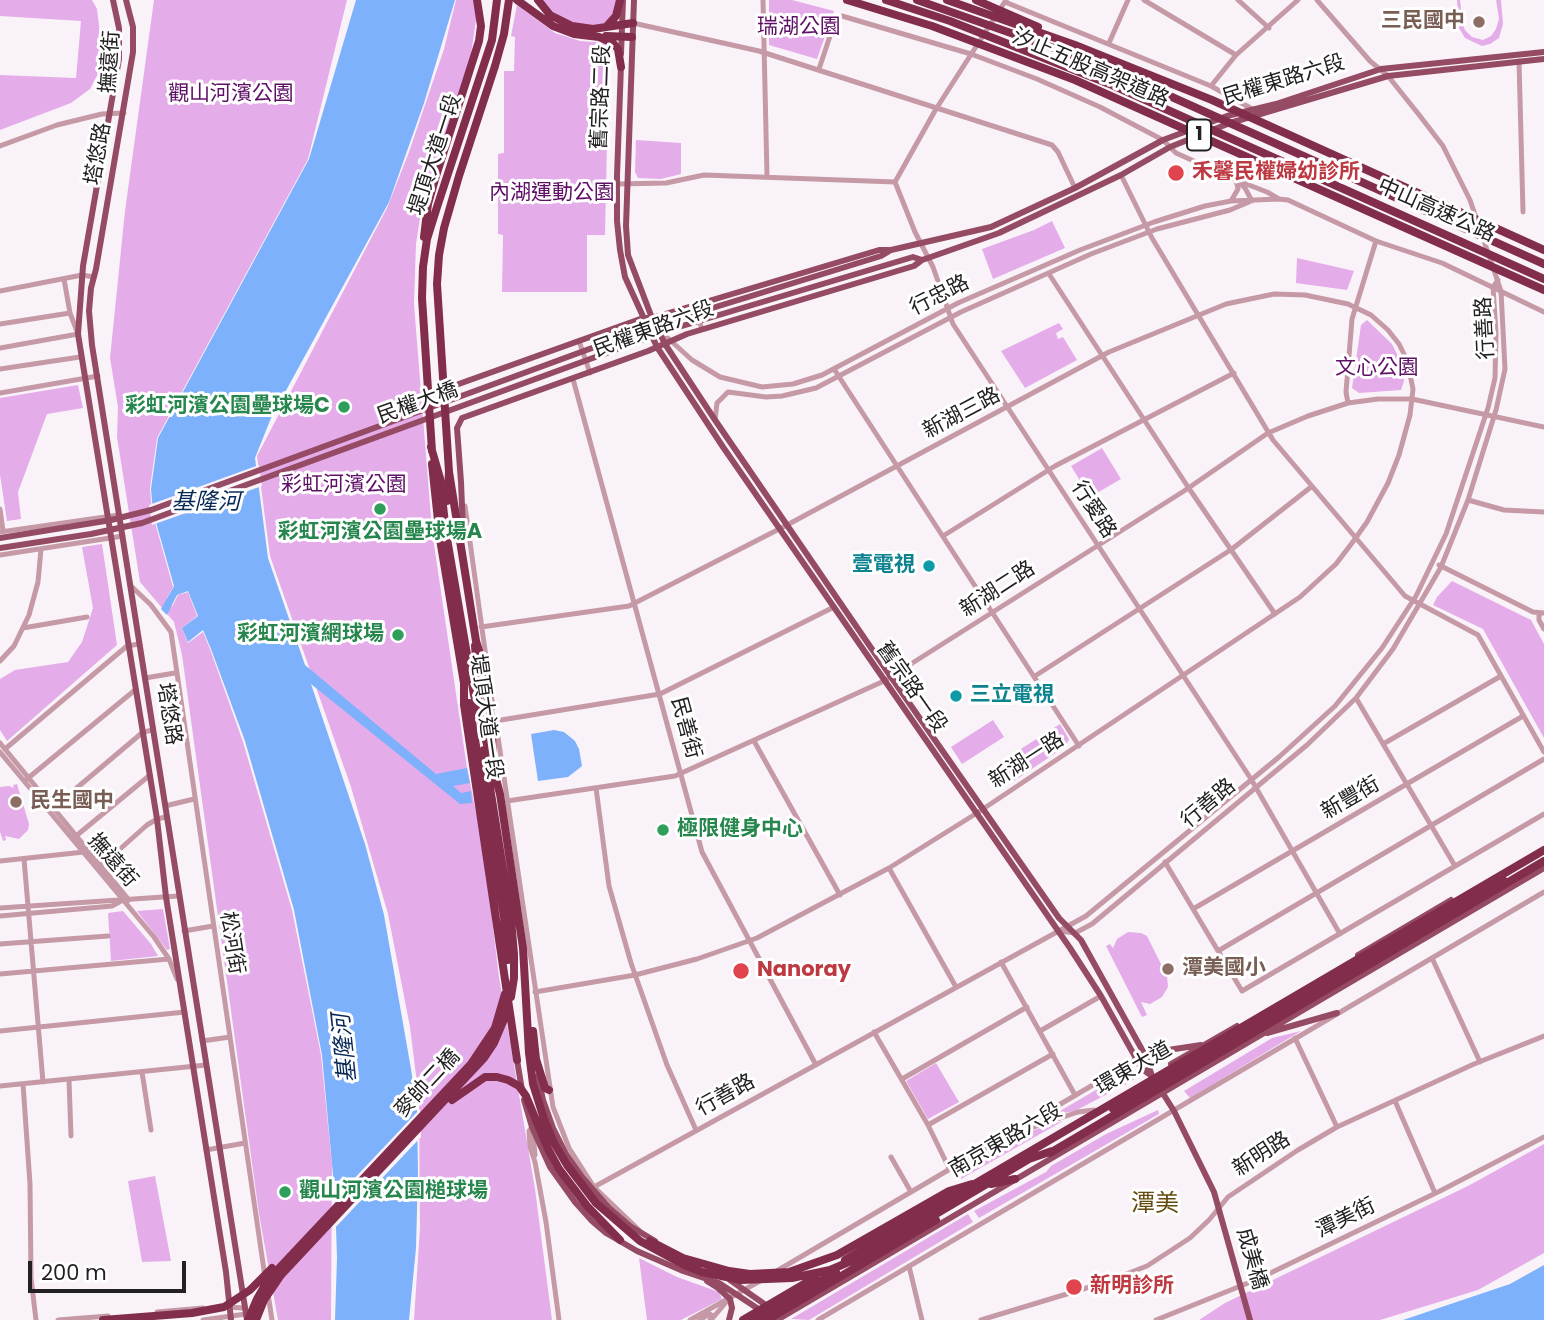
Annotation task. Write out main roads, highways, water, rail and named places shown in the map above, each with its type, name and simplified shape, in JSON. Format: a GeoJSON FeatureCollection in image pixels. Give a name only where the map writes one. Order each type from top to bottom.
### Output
{"type":"FeatureCollection","features":[{"type":"Feature","properties":{"kind":"highway"},"geometry":{"type":"LineString","coordinates":[[423,267],[423,240],[428,204],[479,41],[481,26],[477,0]]}},
{"type":"Feature","properties":{"kind":"highway","name":"堤頂大道一段"},"geometry":{"type":"LineString","coordinates":[[497,0],[492,40],[427,239],[422,298],[431,447],[440,539],[464,683],[464,705],[517,1060]]}},
{"type":"Feature","properties":{"kind":"highway","name":"堤頂大道一段"},"geometry":{"type":"LineString","coordinates":[[509,0],[504,34],[458,176],[439,255],[438,321],[449,472],[491,718],[494,765],[536,1059]]}},
{"type":"Feature","properties":{"kind":"highway"},"geometry":{"type":"LineString","coordinates":[[538,0],[546,12],[582,28],[633,23]]}},
{"type":"Feature","properties":{"kind":"highway"},"geometry":{"type":"LineString","coordinates":[[605,27],[614,20],[622,0]]}},
{"type":"Feature","properties":{"kind":"highway","name":"汐止五股高架道路"},"geometry":{"type":"LineString","coordinates":[[847,0],[932,26],[1075,80],[1544,290]]}},
{"type":"Feature","properties":{"kind":"highway","name":"中山高速公路"},"geometry":{"type":"LineString","coordinates":[[886,0],[950,21],[1064,65],[1544,279]]}},
{"type":"Feature","properties":{"kind":"highway","name":"中山高速公路"},"geometry":{"type":"LineString","coordinates":[[917,0],[1062,51],[1134,80],[1544,264]]}},
{"type":"Feature","properties":{"kind":"highway","name":"汐止五股高架道路"},"geometry":{"type":"LineString","coordinates":[[947,0],[1075,45],[1212,100],[1544,250]]}},
{"type":"Feature","properties":{"kind":"highway"},"geometry":{"type":"LineString","coordinates":[[976,0],[1075,45]]}},
{"type":"Feature","properties":{"kind":"highway"},"geometry":{"type":"LineString","coordinates":[[520,2],[553,26],[575,34],[632,37]]}},
{"type":"Feature","properties":{"kind":"highway"},"geometry":{"type":"LineString","coordinates":[[592,36],[606,39],[616,46],[621,67]]}},
{"type":"Feature","properties":{"kind":"highway"},"geometry":{"type":"LineString","coordinates":[[431,447],[444,494],[478,696],[505,792],[524,911],[533,991],[534,1050],[538,1083],[557,1139],[583,1180],[620,1219],[660,1247],[706,1266],[750,1274],[789,1272],[822,1262],[949,1191],[972,1184]]}},
{"type":"Feature","properties":{"kind":"highway"},"geometry":{"type":"LineString","coordinates":[[449,472],[444,494],[470,677],[500,794],[519,912],[533,1084],[554,1143],[596,1203],[640,1241],[702,1272],[741,1280],[792,1278],[830,1270],[859,1258],[1029,1159],[1052,1151]]}},
{"type":"Feature","properties":{"kind":"highway"},"geometry":{"type":"LineString","coordinates":[[476,641],[474,655],[491,821]]}},
{"type":"Feature","properties":{"kind":"highway"},"geometry":{"type":"LineString","coordinates":[[464,683],[491,821]]}},
{"type":"Feature","properties":{"kind":"highway","name":"麥帥二橋"},"geometry":{"type":"LineString","coordinates":[[257,1320],[264,1300],[281,1275],[484,1058],[499,1032],[511,1000],[514,954],[491,821]]}},
{"type":"Feature","properties":{"kind":"highway","name":"麥帥二橋"},"geometry":{"type":"LineString","coordinates":[[246,1316],[268,1280],[462,1074],[495,1028],[504,1003],[508,962],[491,821]]}},
{"type":"Feature","properties":{"kind":"highway","name":"環東大道"},"geometry":{"type":"LineString","coordinates":[[742,1320],[1542,849]]}},
{"type":"Feature","properties":{"kind":"highway","name":"環東大道"},"geometry":{"type":"LineString","coordinates":[[767,1320],[1544,860]]}},
{"type":"Feature","properties":{"kind":"highway"},"geometry":{"type":"LineString","coordinates":[[1496,884],[1514,867]]}},
{"type":"Feature","properties":{"kind":"highway"},"geometry":{"type":"LineString","coordinates":[[755,1320],[984,1185],[1154,1080],[1319,988],[1496,884],[1523,874]]}},
{"type":"Feature","properties":{"kind":"highway"},"geometry":{"type":"LineString","coordinates":[[1265,1010],[1287,1006]]}},
{"type":"Feature","properties":{"kind":"highway"},"geometry":{"type":"LineString","coordinates":[[536,1059],[545,1087],[549,1090]]}},
{"type":"Feature","properties":{"kind":"highway"},"geometry":{"type":"LineString","coordinates":[[438,1109],[485,1077],[497,1077],[519,1086],[559,1169],[574,1191],[620,1240]]}},
{"type":"Feature","properties":{"kind":"highway"},"geometry":{"type":"LineString","coordinates":[[984,1185],[1015,1179]]}},
{"type":"Feature","properties":{"kind":"highway"},"geometry":{"type":"LineString","coordinates":[[932,1216],[939,1201]]}},
{"type":"Feature","properties":{"kind":"highway"},"geometry":{"type":"LineString","coordinates":[[103,1320],[192,1313],[224,1307],[250,1290],[276,1264],[289,1257]]}},
{"type":"Feature","properties":{"kind":"main road","name":"撫遠街"},"geometry":{"type":"LineString","coordinates":[[110,113],[120,44],[113,0]]}},
{"type":"Feature","properties":{"kind":"main road","name":"撫遠街"},"geometry":{"type":"LineString","coordinates":[[124,113],[133,52],[133,27],[126,0]]}},
{"type":"Feature","properties":{"kind":"main road","name":"舊宗路二段"},"geometry":{"type":"LineString","coordinates":[[622,0],[617,220],[625,277],[643,318]]}},
{"type":"Feature","properties":{"kind":"main road","name":"舊宗路二段"},"geometry":{"type":"LineString","coordinates":[[634,0],[625,226],[628,255],[652,318]]}},
{"type":"Feature","properties":{"kind":"main road","name":"民權東路六段"},"geometry":{"type":"LineString","coordinates":[[461,542],[463,530],[457,428],[462,418],[590,373],[702,329],[914,266],[925,259],[999,233],[1121,175],[1170,147],[1230,123],[1388,76],[1519,58],[1544,52]]}},
{"type":"Feature","properties":{"kind":"main road","name":"民權東路六段"},"geometry":{"type":"LineString","coordinates":[[428,395],[643,318],[652,318],[855,256],[991,227],[1075,188],[1163,140],[1227,116],[1254,110],[1381,69],[1519,58],[1544,59]]}},
{"type":"Feature","properties":{"kind":"main road","name":"塔悠路"},"geometry":{"type":"LineString","coordinates":[[110,113],[82,275],[78,334],[80,357],[157,819],[166,897],[231,1318]]}},
{"type":"Feature","properties":{"kind":"main road","name":"塔悠路"},"geometry":{"type":"LineString","coordinates":[[124,113],[89,311],[92,345],[246,1316]]}},
{"type":"Feature","properties":{"kind":"main road","name":"民權東路六段"},"geometry":{"type":"LineString","coordinates":[[841,268],[881,256],[891,250]]}},
{"type":"Feature","properties":{"kind":"main road","name":"民權東路六段"},"geometry":{"type":"LineString","coordinates":[[844,277],[913,257],[925,259]]}},
{"type":"Feature","properties":{"kind":"main road","name":"民權大橋"},"geometry":{"type":"LineString","coordinates":[[1,534],[111,520],[151,510],[641,330],[841,268]]}},
{"type":"Feature","properties":{"kind":"main road","name":"民權大橋"},"geometry":{"type":"LineString","coordinates":[[0,548],[142,523],[672,329],[844,277]]}},
{"type":"Feature","properties":{"kind":"main road","name":"舊宗路一段"},"geometry":{"type":"LineString","coordinates":[[643,318],[657,347],[980,811],[1059,918],[1075,933],[1105,981],[1145,1055],[1154,1080]]}},
{"type":"Feature","properties":{"kind":"main road","name":"舊宗路一段"},"geometry":{"type":"LineString","coordinates":[[652,318],[834,607],[888,679]]}},
{"type":"Feature","properties":{"kind":"main road","name":"舊宗路一段"},"geometry":{"type":"LineString","coordinates":[[980,811],[1101,996],[1142,1069],[1154,1080],[1174,1111]]}},
{"type":"Feature","properties":{"kind":"main road","name":"南京東路六段"},"geometry":{"type":"LineString","coordinates":[[742,1320],[1094,1110],[1154,1080],[1203,1045],[1542,849]]}},
{"type":"Feature","properties":{"kind":"main road","name":"南京東路六段"},"geometry":{"type":"LineString","coordinates":[[779,1319],[1544,868]]}},
{"type":"Feature","properties":{"kind":"main road"},"geometry":{"type":"LineString","coordinates":[[1425,915],[1435,931]]}},
{"type":"Feature","properties":{"kind":"main road"},"geometry":{"type":"LineString","coordinates":[[1265,1033],[1336,1013]]}},
{"type":"Feature","properties":{"kind":"main road"},"geometry":{"type":"LineString","coordinates":[[1145,1055],[1194,1044],[1203,1045]]}},
{"type":"Feature","properties":{"kind":"main road","name":"堤頂大道一段"},"geometry":{"type":"LineString","coordinates":[[536,1059],[539,1083],[548,1114],[566,1154],[609,1208],[630,1226],[713,1269],[779,1319]]}},
{"type":"Feature","properties":{"kind":"main road","name":"堤頂大道一段"},"geometry":{"type":"LineString","coordinates":[[517,1060],[522,1094],[532,1127],[550,1167],[568,1194],[592,1221],[606,1233],[658,1261],[741,1292]]}},
{"type":"Feature","properties":{"kind":"main road","name":"成美橋"},"geometry":{"type":"LineString","coordinates":[[1174,1111],[1214,1192],[1250,1320]]}},
{"type":"Feature","properties":{"kind":"main road"},"geometry":{"type":"LineString","coordinates":[[532,1127],[548,1114],[569,1148]]}},
{"type":"Feature","properties":{"kind":"main road"},"geometry":{"type":"LineString","coordinates":[[695,1260],[713,1262],[751,1273],[777,1271]]}},
{"type":"Feature","properties":{"kind":"main road"},"geometry":{"type":"LineString","coordinates":[[703,1278],[730,1299],[732,1308],[729,1320]]}},
{"type":"Feature","properties":{"kind":"water","name":"基隆河"},"geometry":{"type":"Polygon","coordinates":[[[356,0],[455,0],[424,103],[389,202],[271,418],[255,458],[268,558],[305,665],[436,774],[467,768],[470,783],[453,786],[461,793],[471,791],[472,803],[460,804],[311,684],[365,844],[384,915],[411,1069],[417,1110],[418,1172],[416,1248],[409,1320],[335,1320],[335,1197],[322,1055],[294,910],[245,741],[211,649],[203,630],[188,642],[182,628],[198,616],[188,591],[177,595],[167,615],[161,609],[174,586],[153,512],[151,489],[158,438],[309,159],[356,0]]]}},
{"type":"Feature","properties":{"kind":"water"},"geometry":{"type":"Polygon","coordinates":[[[554,730],[564,732],[575,741],[582,766],[568,777],[538,781],[531,734],[554,730]]]}},
{"type":"Feature","properties":{"kind":"water"},"geometry":{"type":"Polygon","coordinates":[[[1544,1265],[1544,1320],[1403,1320],[1510,1284],[1544,1265]]]}},
{"type":"Feature","properties":{"kind":"place","name":"三民國中"},"geometry":{"type":"Point","coordinates":[1479,22]}},
{"type":"Feature","properties":{"kind":"place","name":"禾馨民權婦幼診所"},"geometry":{"type":"Point","coordinates":[1176,173]}},
{"type":"Feature","properties":{"kind":"place","name":"彩虹河濱公園壘球場C"},"geometry":{"type":"Point","coordinates":[344,407]}},
{"type":"Feature","properties":{"kind":"place","name":"彩虹河濱公園壘球場A"},"geometry":{"type":"Point","coordinates":[380,509]}},
{"type":"Feature","properties":{"kind":"place","name":"壹電視"},"geometry":{"type":"Point","coordinates":[929,566]}},
{"type":"Feature","properties":{"kind":"place","name":"彩虹河濱網球場"},"geometry":{"type":"Point","coordinates":[398,635]}},
{"type":"Feature","properties":{"kind":"place","name":"三立電視"},"geometry":{"type":"Point","coordinates":[956,696]}},
{"type":"Feature","properties":{"kind":"place","name":"民生國中"},"geometry":{"type":"Point","coordinates":[16,802]}},
{"type":"Feature","properties":{"kind":"place","name":"極限健身中心"},"geometry":{"type":"Point","coordinates":[663,830]}},
{"type":"Feature","properties":{"kind":"place","name":"潭美國小"},"geometry":{"type":"Point","coordinates":[1168,969]}},
{"type":"Feature","properties":{"kind":"place","name":"Nanoray"},"geometry":{"type":"Point","coordinates":[741,971]}},
{"type":"Feature","properties":{"kind":"place","name":"觀山河濱公園槌球場"},"geometry":{"type":"Point","coordinates":[285,1192]}},
{"type":"Feature","properties":{"kind":"place","name":"新明診所"},"geometry":{"type":"Point","coordinates":[1074,1287]}},
{"type":"Feature","properties":{"kind":"district","name":"潭美"},"geometry":{"type":"Point","coordinates":[1155,1205]}},
{"type":"Feature","properties":{"kind":"park label","name":"瑞湖公園"},"geometry":{"type":"Point","coordinates":[799,28]}},
{"type":"Feature","properties":{"kind":"park label","name":"觀山河濱公園"},"geometry":{"type":"Point","coordinates":[231,95]}},
{"type":"Feature","properties":{"kind":"park label","name":"內湖運動公園"},"geometry":{"type":"Point","coordinates":[552,194]}},
{"type":"Feature","properties":{"kind":"park label","name":"文心公園"},"geometry":{"type":"Point","coordinates":[1377,369]}},
{"type":"Feature","properties":{"kind":"park label","name":"彩虹河濱公園"},"geometry":{"type":"Point","coordinates":[344,486]}}]}
